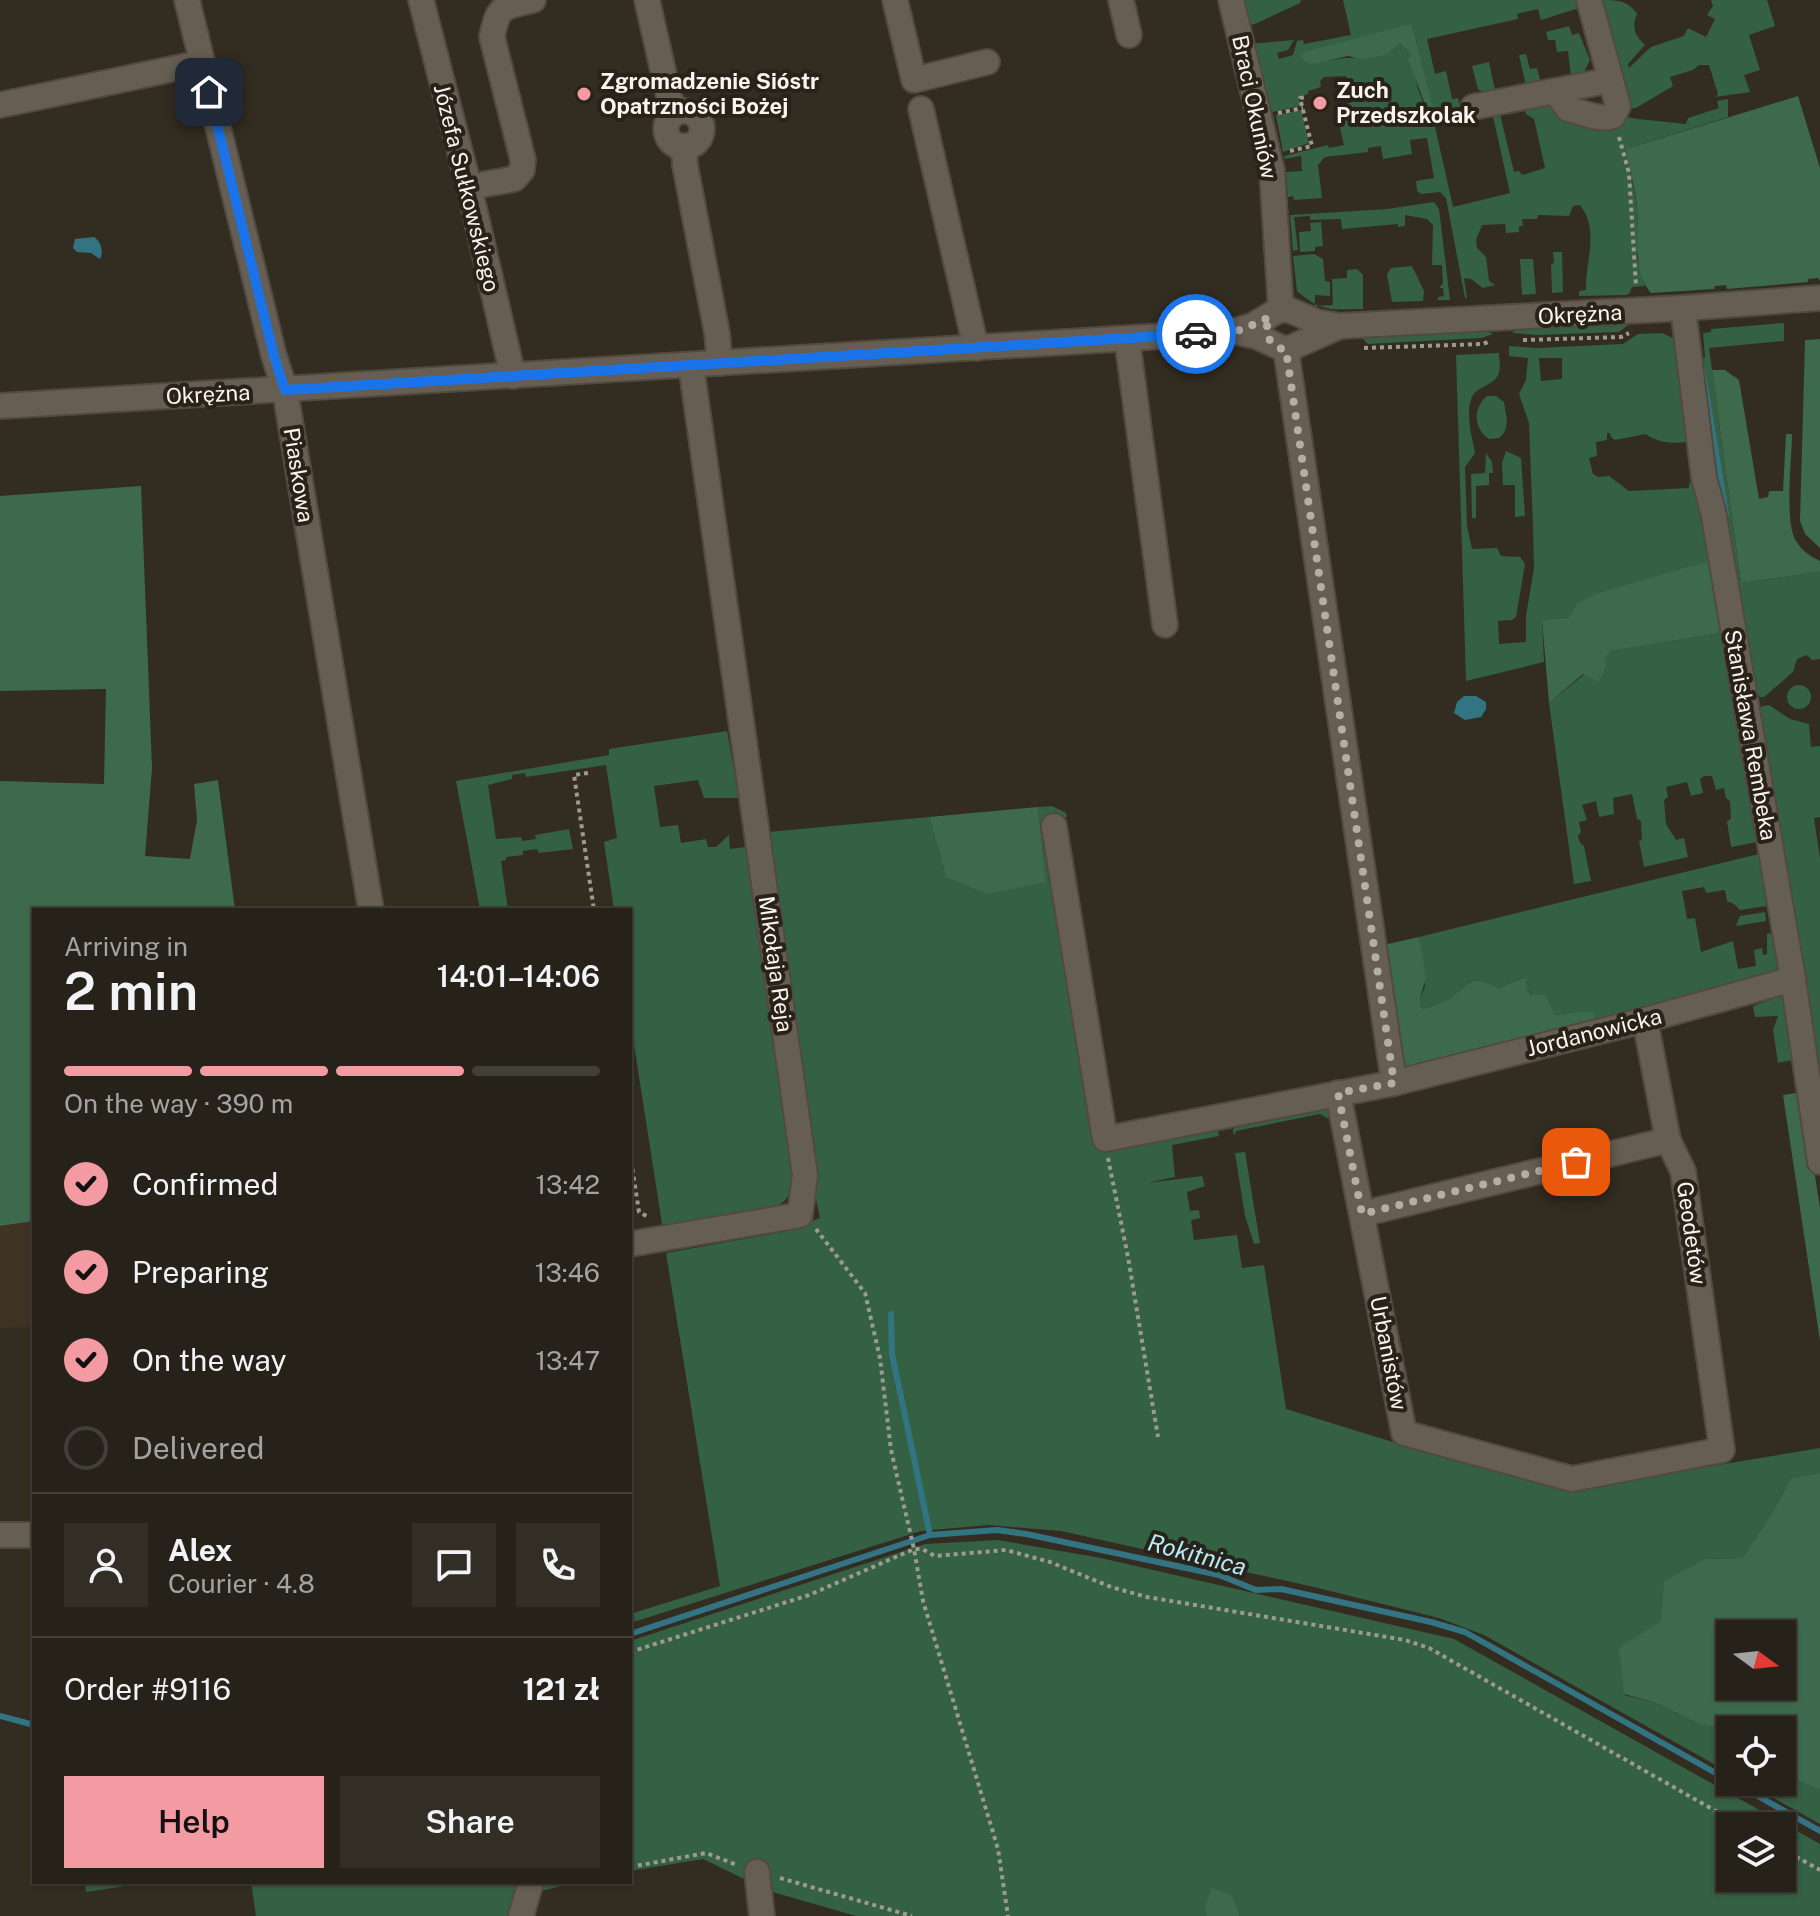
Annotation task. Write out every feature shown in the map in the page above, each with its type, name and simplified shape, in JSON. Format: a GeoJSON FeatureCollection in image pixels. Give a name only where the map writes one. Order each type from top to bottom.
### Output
{"type":"FeatureCollection","features":[{"type":"Feature","properties":{"kind":"street","name":"Piaskowa"},"geometry":{"type":"LineString","coordinates":[[187,0],[285,390],[371,908]]}},
{"type":"Feature","properties":{"kind":"street","name":"Józefa Sułkowskiego"},"geometry":{"type":"LineString","coordinates":[[421,0],[513,376]]}},
{"type":"Feature","properties":{"kind":"street"},"geometry":{"type":"LineString","coordinates":[[469,187],[514,179],[522,170],[523,160],[492,37],[496,16],[503,7],[533,0]]}},
{"type":"Feature","properties":{"kind":"street"},"geometry":{"type":"LineString","coordinates":[[647,0],[669,97],[676,113],[668,121],[667,133],[673,143],[684,146],[720,363]]}},
{"type":"Feature","properties":{"kind":"street"},"geometry":{"type":"LineString","coordinates":[[895,0],[914,80],[987,62]]}},
{"type":"Feature","properties":{"kind":"street"},"geometry":{"type":"LineString","coordinates":[[1121,0],[1129,35]]}},
{"type":"Feature","properties":{"kind":"street","name":"Braci Okuniów"},"geometry":{"type":"LineString","coordinates":[[1231,0],[1272,171],[1284,314]]}},
{"type":"Feature","properties":{"kind":"street"},"geometry":{"type":"LineString","coordinates":[[1555,91],[1568,109],[1598,118],[1613,116],[1618,106],[1589,0]]}},
{"type":"Feature","properties":{"kind":"street"},"geometry":{"type":"LineString","coordinates":[[0,105],[201,63]]}},
{"type":"Feature","properties":{"kind":"street"},"geometry":{"type":"LineString","coordinates":[[1473,107],[1611,80]]}},
{"type":"Feature","properties":{"kind":"street"},"geometry":{"type":"LineString","coordinates":[[921,109],[976,348]]}},
{"type":"Feature","properties":{"kind":"street","name":"Okrężna"},"geometry":{"type":"LineString","coordinates":[[0,406],[1231,332],[1284,314],[1340,326],[1820,298]]}},
{"type":"Feature","properties":{"kind":"street","name":"Stanisława Rembeka"},"geometry":{"type":"LineString","coordinates":[[1683,308],[1704,478],[1713,511],[1793,979],[1820,1162]]}},
{"type":"Feature","properties":{"kind":"street"},"geometry":{"type":"LineString","coordinates":[[1286,345],[1307,329],[1284,314],[1266,330],[1286,345],[1394,1083]]}},
{"type":"Feature","properties":{"kind":"street","name":"Okrężna"},"geometry":{"type":"LineString","coordinates":[[1231,332],[1286,345],[1340,326]]}},
{"type":"Feature","properties":{"kind":"street"},"geometry":{"type":"LineString","coordinates":[[1127,339],[1165,625]]}},
{"type":"Feature","properties":{"kind":"street","name":"Mikołaja Reja"},"geometry":{"type":"LineString","coordinates":[[691,365],[805,1175],[800,1215]]}},
{"type":"Feature","properties":{"kind":"street"},"geometry":{"type":"LineString","coordinates":[[1054,826],[1105,1139]]}},
{"type":"Feature","properties":{"kind":"street","name":"Jordanowicka"},"geometry":{"type":"LineString","coordinates":[[1105,1139],[1394,1083],[1793,979]]}},
{"type":"Feature","properties":{"kind":"street","name":"Geodetów"},"geometry":{"type":"LineString","coordinates":[[1645,1020],[1668,1140],[1683,1171],[1722,1450]]}},
{"type":"Feature","properties":{"kind":"street","name":"Urbanistów"},"geometry":{"type":"LineString","coordinates":[[1338,1093],[1404,1433],[1572,1479],[1722,1450]]}},
{"type":"Feature","properties":{"kind":"street"},"geometry":{"type":"LineString","coordinates":[[1362,1214],[1668,1140]]}},
{"type":"Feature","properties":{"kind":"street"},"geometry":{"type":"LineString","coordinates":[[632,1244],[800,1215]]}},
{"type":"Feature","properties":{"kind":"street"},"geometry":{"type":"LineString","coordinates":[[0,1535],[32,1535]]}},
{"type":"Feature","properties":{"kind":"street"},"geometry":{"type":"LineString","coordinates":[[757,1872],[762,1916]]}},
{"type":"Feature","properties":{"kind":"street"},"geometry":{"type":"LineString","coordinates":[[521,1916],[531,1884]]}},
{"type":"Feature","properties":{"kind":"path"},"geometry":{"type":"LineString","coordinates":[[1283,153],[1312,146],[1300,98],[1306,97]]}},
{"type":"Feature","properties":{"kind":"path"},"geometry":{"type":"LineString","coordinates":[[1275,114],[1303,108]]}},
{"type":"Feature","properties":{"kind":"path"},"geometry":{"type":"LineString","coordinates":[[1613,116],[1629,173],[1636,286]]}},
{"type":"Feature","properties":{"kind":"path"},"geometry":{"type":"LineString","coordinates":[[588,773],[574,775],[594,908]]}},
{"type":"Feature","properties":{"kind":"path"},"geometry":{"type":"LineString","coordinates":[[1105,1139],[1158,1437]]}},
{"type":"Feature","properties":{"kind":"path"},"geometry":{"type":"LineString","coordinates":[[632,1166],[639,1212],[646,1217],[654,1216]]}},
{"type":"Feature","properties":{"kind":"path"},"geometry":{"type":"LineString","coordinates":[[800,1215],[820,1231],[865,1293],[880,1358],[891,1450],[923,1601],[998,1849],[1008,1916]]}},
{"type":"Feature","properties":{"kind":"path"},"geometry":{"type":"LineString","coordinates":[[632,1651],[809,1595],[914,1549],[922,1549],[935,1556],[1006,1550],[1050,1562],[1111,1587],[1147,1597],[1405,1640],[1429,1648],[1717,1812]]}},
{"type":"Feature","properties":{"kind":"path"},"geometry":{"type":"LineString","coordinates":[[632,1867],[706,1853],[757,1872],[912,1916]]}},
{"type":"Feature","properties":{"kind":"path"},"geometry":{"type":"LineString","coordinates":[[1796,1857],[1820,1870]]}},
{"type":"Feature","properties":{"kind":"shaded area"},"geometry":{"type":"Polygon","coordinates":[[[32,1221],[32,1327],[0,1328],[0,1226],[32,1221]]]}},
{"type":"Feature","properties":{"kind":"green space"},"geometry":{"type":"Polygon","coordinates":[[[1238,0],[1301,0],[1245,26],[1238,0]]]}},
{"type":"Feature","properties":{"kind":"green space"},"geometry":{"type":"Polygon","coordinates":[[[1343,0],[1576,0],[1579,8],[1541,20],[1538,9],[1517,14],[1518,19],[1427,39],[1435,74],[1446,71],[1452,99],[1458,98],[1461,110],[1435,115],[1412,24],[1328,61],[1382,54],[1400,43],[1411,55],[1418,89],[1429,118],[1433,118],[1453,207],[1510,193],[1492,112],[1499,110],[1514,172],[1519,171],[1522,175],[1545,168],[1534,119],[1526,114],[1524,104],[1537,101],[1686,124],[1688,118],[1719,108],[1717,101],[1728,99],[1728,117],[1626,149],[1637,207],[1637,258],[1645,286],[1632,287],[1625,295],[1579,296],[1579,291],[1586,290],[1590,246],[1589,225],[1580,205],[1573,206],[1569,216],[1538,215],[1537,219],[1522,219],[1523,226],[1519,226],[1519,232],[1506,233],[1505,224],[1482,225],[1476,240],[1477,248],[1486,257],[1489,281],[1495,285],[1483,288],[1464,278],[1465,298],[1446,198],[1440,192],[1421,194],[1417,191],[1416,181],[1434,178],[1427,138],[1410,140],[1412,154],[1383,159],[1381,146],[1368,148],[1368,152],[1325,157],[1318,165],[1322,198],[1294,200],[1293,196],[1288,197],[1286,172],[1302,171],[1301,156],[1285,159],[1284,156],[1328,145],[1329,148],[1344,145],[1338,119],[1345,117],[1342,105],[1353,102],[1346,76],[1324,77],[1320,81],[1321,87],[1299,97],[1300,106],[1263,114],[1248,44],[1294,40],[1288,50],[1277,53],[1279,59],[1293,55],[1297,41],[1303,40],[1304,44],[1351,35],[1343,0]]]}},
{"type":"Feature","properties":{"kind":"green space"},"geometry":{"type":"Polygon","coordinates":[[[1600,0],[1622,2],[1637,14],[1635,31],[1645,45],[1628,64],[1629,68],[1651,47],[1684,36],[1688,28],[1706,37],[1715,19],[1707,15],[1713,6],[1711,0],[1767,0],[1775,26],[1749,35],[1760,70],[1744,75],[1750,92],[1715,97],[1718,94],[1709,65],[1699,65],[1670,77],[1673,86],[1636,108],[1624,108],[1600,0]]]}},
{"type":"Feature","properties":{"kind":"green space"},"geometry":{"type":"Polygon","coordinates":[[[1412,24],[1436,118],[1430,118],[1408,58],[1411,55],[1400,43],[1387,54],[1375,57],[1362,59],[1348,56],[1312,64],[1304,61],[1300,53],[1412,24]]]}},
{"type":"Feature","properties":{"kind":"green space"},"geometry":{"type":"Polygon","coordinates":[[[1569,26],[1572,35],[1579,33],[1590,60],[1583,74],[1571,77],[1568,51],[1557,52],[1555,40],[1548,40],[1546,32],[1569,26]]]}},
{"type":"Feature","properties":{"kind":"green space"},"geometry":{"type":"Polygon","coordinates":[[[1526,54],[1530,69],[1537,68],[1541,83],[1526,86],[1519,55],[1526,54]]]}},
{"type":"Feature","properties":{"kind":"green space"},"geometry":{"type":"Polygon","coordinates":[[[1489,62],[1496,95],[1488,96],[1478,89],[1472,66],[1489,62]]]}},
{"type":"Feature","properties":{"kind":"green space"},"geometry":{"type":"Polygon","coordinates":[[[1798,96],[1820,168],[1820,281],[1818,278],[1808,279],[1808,282],[1727,289],[1726,285],[1715,286],[1714,289],[1651,293],[1639,263],[1637,206],[1626,149],[1798,96]]]}},
{"type":"Feature","properties":{"kind":"green space"},"geometry":{"type":"Polygon","coordinates":[[[1301,110],[1309,143],[1283,152],[1276,115],[1301,110]]]}},
{"type":"Feature","properties":{"kind":"green space"},"geometry":{"type":"Polygon","coordinates":[[[1434,202],[1439,209],[1450,300],[1438,300],[1438,297],[1444,296],[1443,288],[1439,288],[1443,283],[1442,265],[1432,265],[1433,225],[1427,219],[1405,215],[1405,226],[1342,229],[1341,219],[1294,217],[1298,250],[1293,251],[1290,215],[1387,209],[1434,202]]]}},
{"type":"Feature","properties":{"kind":"green space"},"geometry":{"type":"Polygon","coordinates":[[[1321,222],[1323,246],[1315,247],[1315,251],[1300,252],[1299,232],[1311,231],[1310,223],[1321,222]]]}},
{"type":"Feature","properties":{"kind":"green space"},"geometry":{"type":"Polygon","coordinates":[[[1553,252],[1562,252],[1563,292],[1552,293],[1553,252]]]}},
{"type":"Feature","properties":{"kind":"green space"},"geometry":{"type":"Polygon","coordinates":[[[1314,254],[1323,259],[1325,281],[1330,282],[1330,296],[1315,295],[1315,304],[1297,291],[1293,256],[1314,254]]]}},
{"type":"Feature","properties":{"kind":"green space"},"geometry":{"type":"Polygon","coordinates":[[[1520,259],[1533,259],[1536,294],[1522,295],[1520,259]]]}},
{"type":"Feature","properties":{"kind":"green space"},"geometry":{"type":"Polygon","coordinates":[[[1412,266],[1424,291],[1423,301],[1392,302],[1387,274],[1391,268],[1412,266]]]}},
{"type":"Feature","properties":{"kind":"green space"},"geometry":{"type":"Polygon","coordinates":[[[1357,269],[1363,275],[1363,309],[1319,306],[1333,305],[1332,279],[1347,278],[1347,270],[1357,269]]]}},
{"type":"Feature","properties":{"kind":"green space"},"geometry":{"type":"Polygon","coordinates":[[[1634,321],[1619,332],[1512,333],[1517,329],[1634,321]]]}},
{"type":"Feature","properties":{"kind":"green space"},"geometry":{"type":"Polygon","coordinates":[[[1784,323],[1784,341],[1709,348],[1741,583],[1820,572],[1820,659],[1812,660],[1807,655],[1797,659],[1793,672],[1764,697],[1760,697],[1748,680],[1695,365],[1698,359],[1705,358],[1703,333],[1711,332],[1711,329],[1784,323]]]}},
{"type":"Feature","properties":{"kind":"green space"},"geometry":{"type":"Polygon","coordinates":[[[1483,329],[1493,334],[1481,338],[1368,344],[1358,334],[1483,329]]]}},
{"type":"Feature","properties":{"kind":"green space"},"geometry":{"type":"Polygon","coordinates":[[[1662,333],[1673,338],[1676,360],[1681,360],[1693,441],[1669,442],[1646,434],[1615,440],[1607,433],[1607,440],[1596,442],[1597,456],[1589,458],[1593,474],[1609,476],[1629,491],[1689,488],[1689,483],[1699,483],[1763,832],[1757,842],[1731,847],[1727,821],[1731,819],[1730,801],[1724,788],[1716,790],[1712,776],[1700,779],[1703,793],[1691,796],[1687,782],[1666,787],[1666,824],[1676,840],[1684,838],[1688,857],[1644,867],[1639,841],[1642,840],[1641,821],[1637,819],[1632,794],[1613,798],[1614,814],[1599,817],[1596,801],[1582,805],[1587,820],[1579,822],[1581,832],[1578,836],[1584,846],[1591,881],[1574,884],[1549,703],[1609,651],[1720,633],[1709,562],[1597,593],[1570,617],[1542,620],[1544,662],[1466,681],[1456,355],[1499,353],[1497,377],[1478,390],[1470,403],[1475,453],[1465,467],[1467,526],[1472,549],[1497,548],[1501,556],[1520,557],[1525,564],[1516,617],[1498,621],[1499,644],[1526,642],[1526,616],[1534,568],[1533,527],[1529,423],[1519,394],[1526,380],[1528,358],[1509,356],[1509,346],[1536,348],[1623,344],[1638,334],[1662,333]],[[1539,358],[1541,381],[1562,379],[1562,358],[1539,358]]]}},
{"type":"Feature","properties":{"kind":"green space"},"geometry":{"type":"Polygon","coordinates":[[[1820,339],[1820,548],[1805,534],[1800,521],[1805,340],[1820,339]]]}},
{"type":"Feature","properties":{"kind":"green space"},"geometry":{"type":"Polygon","coordinates":[[[1712,370],[1725,370],[1739,380],[1759,499],[1768,497],[1769,491],[1783,491],[1786,434],[1792,434],[1789,505],[1792,532],[1801,548],[1820,561],[1820,572],[1741,583],[1712,370]]]}},
{"type":"Feature","properties":{"kind":"green space"},"geometry":{"type":"Polygon","coordinates":[[[1487,396],[1496,396],[1504,402],[1506,426],[1499,438],[1489,439],[1478,424],[1477,412],[1487,396]]]}},
{"type":"Feature","properties":{"kind":"green space"},"geometry":{"type":"Polygon","coordinates":[[[1506,451],[1521,458],[1525,516],[1515,517],[1515,485],[1503,485],[1502,463],[1506,451]]]}},
{"type":"Feature","properties":{"kind":"green space"},"geometry":{"type":"Polygon","coordinates":[[[1486,453],[1492,462],[1493,473],[1489,473],[1489,485],[1476,486],[1476,518],[1472,518],[1471,474],[1485,473],[1486,453]]]}},
{"type":"Feature","properties":{"kind":"green space"},"geometry":{"type":"Polygon","coordinates":[[[141,486],[152,768],[145,856],[190,859],[197,820],[194,784],[218,780],[235,908],[32,908],[32,1221],[0,1226],[0,781],[104,784],[106,689],[0,691],[0,496],[141,486]]]}},
{"type":"Feature","properties":{"kind":"green space"},"geometry":{"type":"Polygon","coordinates":[[[1709,561],[1720,633],[1610,651],[1604,659],[1606,665],[1599,682],[1583,674],[1549,703],[1542,620],[1570,617],[1577,604],[1597,593],[1709,561]]]}},
{"type":"Feature","properties":{"kind":"green space"},"geometry":{"type":"Polygon","coordinates":[[[1799,685],[1808,688],[1811,697],[1808,706],[1799,709],[1790,706],[1787,697],[1790,688],[1799,685]]]}},
{"type":"Feature","properties":{"kind":"green space"},"geometry":{"type":"Polygon","coordinates":[[[1769,705],[1790,719],[1809,724],[1811,747],[1820,746],[1820,817],[1814,818],[1820,858],[1820,1117],[1756,714],[1762,706],[1769,705]]]}},
{"type":"Feature","properties":{"kind":"green space"},"geometry":{"type":"Polygon","coordinates":[[[727,731],[739,798],[704,798],[698,780],[654,786],[660,827],[678,825],[681,843],[706,839],[708,847],[716,847],[729,835],[730,849],[753,846],[793,1175],[786,1199],[765,1210],[708,1221],[662,1224],[632,1032],[632,908],[614,908],[604,842],[617,838],[606,765],[526,777],[525,773],[512,775],[512,779],[488,785],[496,839],[521,837],[522,841],[536,839],[535,835],[569,829],[573,849],[539,853],[537,849],[506,857],[501,861],[508,908],[480,908],[456,781],[609,755],[609,749],[727,731]]]}},
{"type":"Feature","properties":{"kind":"green space"},"geometry":{"type":"Polygon","coordinates":[[[1052,806],[1066,813],[1067,817],[1049,819],[1099,1148],[1216,1123],[1219,1136],[1172,1145],[1175,1177],[1147,1183],[1202,1176],[1205,1186],[1187,1192],[1190,1211],[1199,1210],[1200,1218],[1191,1220],[1194,1240],[1237,1235],[1242,1268],[1264,1265],[1286,1409],[1567,1490],[1820,1448],[1820,1473],[1791,1478],[1742,1558],[1706,1559],[1661,1621],[1624,1695],[1656,1703],[1701,1725],[1716,1726],[1716,1765],[1484,1635],[1439,1618],[1061,1531],[989,1525],[921,1531],[632,1622],[632,1613],[720,1586],[666,1253],[788,1231],[820,1218],[812,1181],[768,832],[929,817],[946,877],[1046,882],[1038,807],[1052,806]]]}},
{"type":"Feature","properties":{"kind":"green space"},"geometry":{"type":"Polygon","coordinates":[[[1038,807],[1046,882],[987,894],[946,877],[929,817],[1038,807]]]}},
{"type":"Feature","properties":{"kind":"green space"},"geometry":{"type":"Polygon","coordinates":[[[1767,852],[1774,905],[1740,910],[1727,901],[1725,890],[1706,893],[1704,887],[1682,891],[1687,919],[1695,918],[1701,952],[1733,941],[1738,969],[1756,966],[1754,950],[1762,948],[1763,955],[1767,954],[1767,934],[1781,930],[1786,969],[1595,1022],[1581,1011],[1555,1015],[1527,990],[1524,977],[1498,988],[1474,981],[1446,1001],[1422,1009],[1420,998],[1425,987],[1419,937],[1767,852]]]}},
{"type":"Feature","properties":{"kind":"green space"},"geometry":{"type":"Polygon","coordinates":[[[1765,912],[1766,921],[1736,926],[1740,916],[1765,912]]]}},
{"type":"Feature","properties":{"kind":"green space"},"geometry":{"type":"Polygon","coordinates":[[[1419,937],[1426,977],[1420,998],[1422,1009],[1446,1001],[1474,981],[1498,988],[1525,977],[1527,990],[1532,995],[1545,995],[1555,1015],[1581,1011],[1594,1013],[1595,1022],[1400,1075],[1383,945],[1419,937]]]}},
{"type":"Feature","properties":{"kind":"green space"},"geometry":{"type":"Polygon","coordinates":[[[1786,996],[1801,1058],[1778,1063],[1773,1030],[1778,1016],[1755,1017],[1753,1006],[1786,996]]]}},
{"type":"Feature","properties":{"kind":"green space"},"geometry":{"type":"Polygon","coordinates":[[[1802,1092],[1820,1208],[1820,1341],[1783,1095],[1802,1092]]]}},
{"type":"Feature","properties":{"kind":"green space"},"geometry":{"type":"Polygon","coordinates":[[[1335,1103],[1339,1125],[1320,1114],[1236,1131],[1234,1136],[1237,1123],[1335,1103]]]}},
{"type":"Feature","properties":{"kind":"green space"},"geometry":{"type":"Polygon","coordinates":[[[1245,1152],[1260,1243],[1254,1244],[1245,1216],[1235,1153],[1245,1152]]]}},
{"type":"Feature","properties":{"kind":"green space"},"geometry":{"type":"Polygon","coordinates":[[[1820,1473],[1820,1790],[1796,1780],[1796,1716],[1716,1716],[1716,1727],[1701,1725],[1656,1703],[1624,1694],[1619,1648],[1661,1621],[1664,1581],[1706,1559],[1742,1558],[1791,1478],[1820,1473]]]}},
{"type":"Feature","properties":{"kind":"green space"},"geometry":{"type":"Polygon","coordinates":[[[998,1540],[1101,1558],[1454,1639],[1716,1786],[1716,1796],[1734,1796],[1763,1812],[1716,1812],[1716,1892],[1796,1892],[1796,1831],[1820,1844],[1820,1916],[1240,1916],[1233,1896],[1205,1907],[1206,1916],[856,1916],[769,1891],[703,1859],[632,1871],[632,1640],[925,1544],[998,1540]]]}},
{"type":"Feature","properties":{"kind":"green space"},"geometry":{"type":"Polygon","coordinates":[[[1796,1780],[1820,1790],[1820,1824],[1770,1796],[1796,1796],[1796,1780]]]}},
{"type":"Feature","properties":{"kind":"green space"},"geometry":{"type":"Polygon","coordinates":[[[85,1884],[139,1884],[86,1892],[85,1884]]]}},
{"type":"Feature","properties":{"kind":"green space"},"geometry":{"type":"Polygon","coordinates":[[[251,1884],[570,1884],[537,1892],[525,1916],[256,1916],[251,1884]]]}},
{"type":"Feature","properties":{"kind":"green space"},"geometry":{"type":"Polygon","coordinates":[[[1212,1888],[1233,1896],[1240,1916],[1206,1916],[1205,1907],[1212,1888]]]}},
{"type":"Feature","properties":{"kind":"water"},"geometry":{"type":"Polygon","coordinates":[[[94,237],[101,247],[100,259],[73,248],[75,239],[94,237]]]}},
{"type":"Feature","properties":{"kind":"water"},"geometry":{"type":"Polygon","coordinates":[[[1464,696],[1476,696],[1486,702],[1481,717],[1465,720],[1454,713],[1457,702],[1464,696]]]}},
{"type":"Feature","properties":{"kind":"waterway"},"geometry":{"type":"LineString","coordinates":[[1702,368],[1726,514]]}},
{"type":"Feature","properties":{"kind":"waterway"},"geometry":{"type":"LineString","coordinates":[[891,1314],[892,1354],[930,1535]]}},
{"type":"Feature","properties":{"kind":"waterway","name":"Rokitnica"},"geometry":{"type":"LineString","coordinates":[[632,1633],[930,1535],[997,1530],[1219,1575],[1256,1590],[1281,1589],[1465,1632],[1716,1773]]}},
{"type":"Feature","properties":{"kind":"waterway","name":"Rokitnica"},"geometry":{"type":"LineString","coordinates":[[0,1716],[32,1724]]}},
{"type":"Feature","properties":{"kind":"waterway","name":"Rokitnica"},"geometry":{"type":"LineString","coordinates":[[1758,1796],[1820,1831]]}},
{"type":"Feature","properties":{"kind":"way so far"},"geometry":{"type":"LineString","coordinates":[[1196,334],[1241,330],[1270,317],[1266,326],[1267,335],[1278,348],[1286,350],[1394,1083],[1338,1093],[1362,1214],[1576,1162]]}},
{"type":"Feature","properties":{"kind":"place","name":"Zgromadzenie Sióstr Opatrzności Bożej"},"geometry":{"type":"Point","coordinates":[584,94]}},
{"type":"Feature","properties":{"kind":"place","name":"Zuch Przedszkolak"},"geometry":{"type":"Point","coordinates":[1320,103]}},
{"type":"Feature","properties":{"kind":"route"},"geometry":{"type":"LineString","coordinates":[[209,92],[285,390],[1196,334]]}}]}
